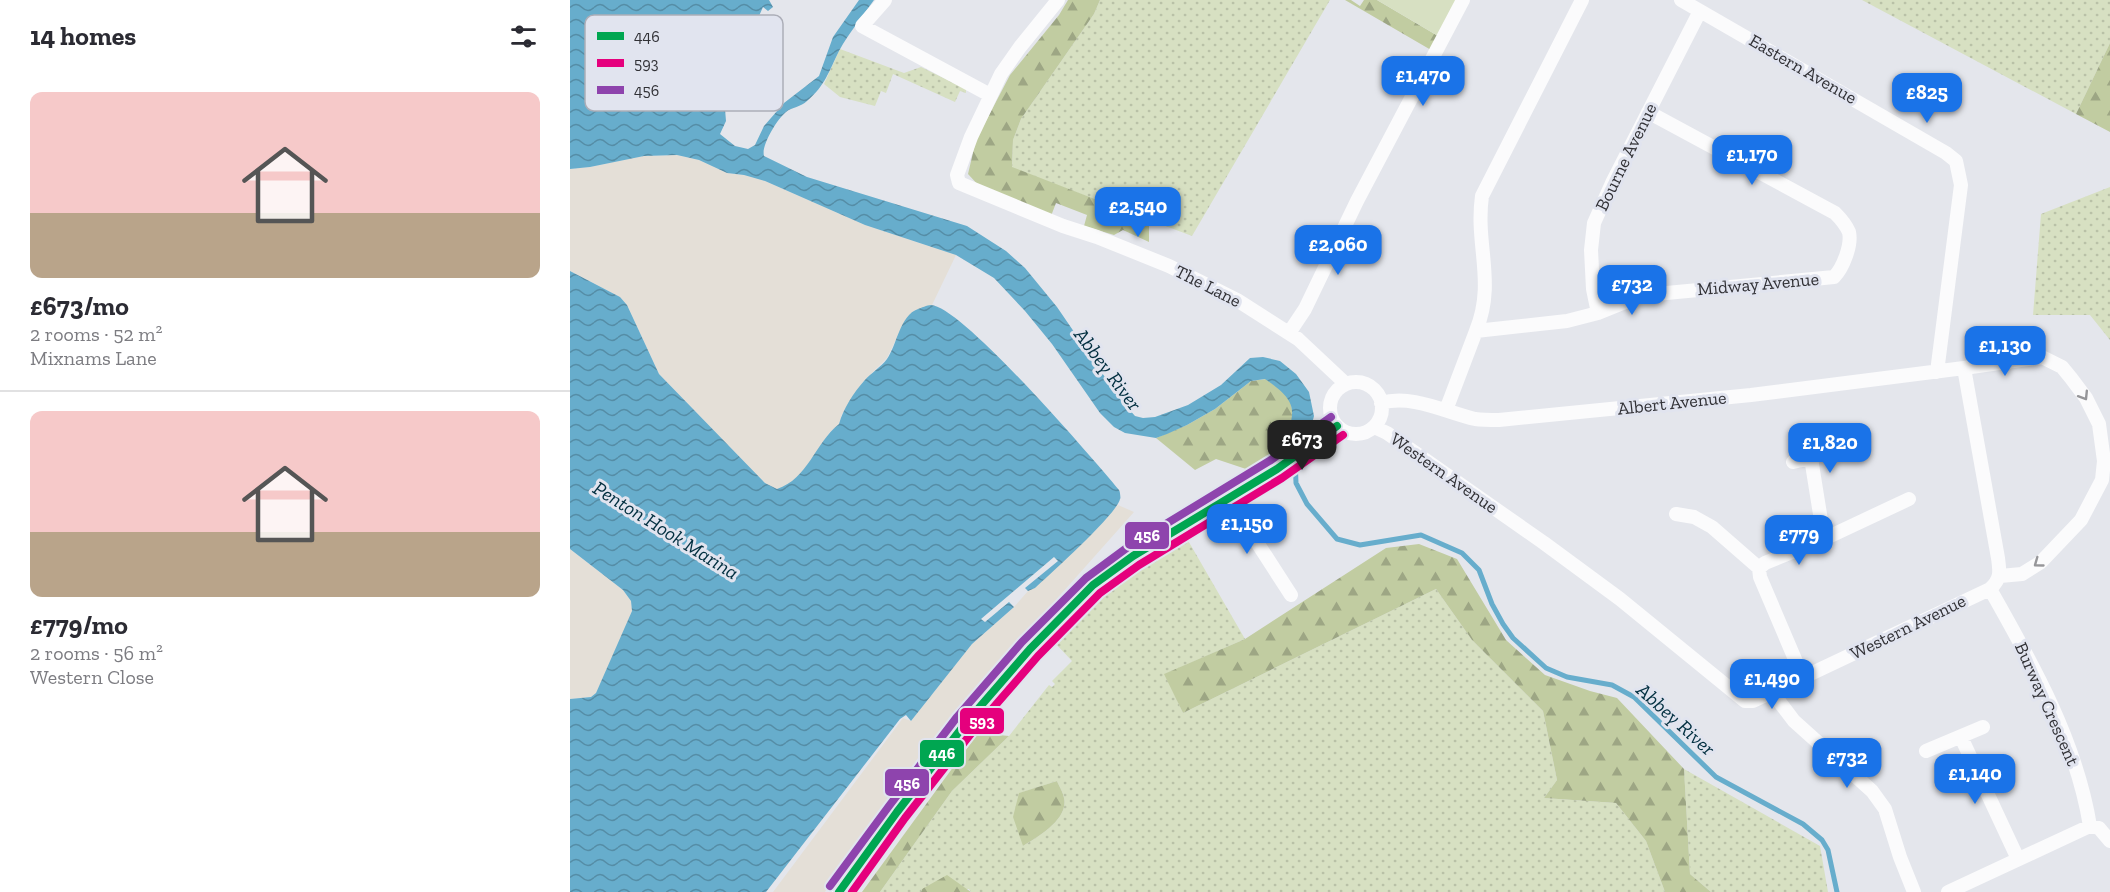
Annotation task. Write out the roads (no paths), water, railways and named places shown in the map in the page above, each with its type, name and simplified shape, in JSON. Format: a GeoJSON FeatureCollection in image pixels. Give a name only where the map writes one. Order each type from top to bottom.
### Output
{"type":"FeatureCollection","features":[{"type":"Feature","properties":{"kind":"street"},"geometry":{"type":"LineString","coordinates":[[885,0],[862,26],[990,95],[1001,74],[1020,47],[1058,0]]}},
{"type":"Feature","properties":{"kind":"street"},"geometry":{"type":"LineString","coordinates":[[1288,333],[1305,309],[1357,201],[1463,0]]}},
{"type":"Feature","properties":{"kind":"street"},"geometry":{"type":"LineString","coordinates":[[1446,410],[1483,313],[1486,273],[1480,225],[1482,196],[1582,0]]}},
{"type":"Feature","properties":{"kind":"street","name":"Eastern Avenue"},"geometry":{"type":"LineString","coordinates":[[1681,0],[1947,153],[1956,161],[1961,185],[1936,372]]}},
{"type":"Feature","properties":{"kind":"street","name":"Bourne Avenue"},"geometry":{"type":"LineString","coordinates":[[1598,313],[1593,289],[1591,250],[1594,223],[1700,11]]}},
{"type":"Feature","properties":{"kind":"street","name":"The Lane"},"geometry":{"type":"LineString","coordinates":[[990,95],[971,137],[957,179],[962,185],[1195,278],[1237,300],[1288,333],[1306,346],[1346,384]]}},
{"type":"Feature","properties":{"kind":"street","name":"Midway Avenue"},"geometry":{"type":"LineString","coordinates":[[1476,331],[1566,321],[1598,313],[1640,296],[1834,277],[1840,272],[1848,248],[1849,234],[1835,213],[1648,112]]}},
{"type":"Feature","properties":{"kind":"street","name":"Albert Avenue"},"geometry":{"type":"LineString","coordinates":[[1381,403],[1402,400],[1478,420],[1499,420],[1751,395],[1936,372],[2028,357],[2042,357],[2062,367],[2086,398],[2099,424],[2103,444],[2102,480],[2081,520],[2041,562],[2022,574],[2000,576]]}},
{"type":"Feature","properties":{"kind":"street"},"geometry":{"type":"LineString","coordinates":[[1964,368],[2000,576]]}},
{"type":"Feature","properties":{"kind":"street"},"geometry":{"type":"LineString","coordinates":[[1356,382],[1366,384],[1375,390],[1381,403],[1380,418],[1374,427],[1366,432],[1356,434],[1346,432],[1337,426],[1332,418],[1330,408],[1332,398],[1346,384],[1356,382]]}},
{"type":"Feature","properties":{"kind":"street"},"geometry":{"type":"LineString","coordinates":[[839,892],[965,724],[1030,649],[1093,585],[1133,556],[1277,469],[1337,426]]}},
{"type":"Feature","properties":{"kind":"street","name":"Western Avenue"},"geometry":{"type":"LineString","coordinates":[[1374,427],[1388,433],[1620,599],[1745,701],[1753,701],[1990,589],[1997,583],[2000,576]]}},
{"type":"Feature","properties":{"kind":"street"},"geometry":{"type":"LineString","coordinates":[[1793,462],[1811,458],[1824,539]]}},
{"type":"Feature","properties":{"kind":"street"},"geometry":{"type":"LineString","coordinates":[[1229,499],[1291,595]]}},
{"type":"Feature","properties":{"kind":"street"},"geometry":{"type":"LineString","coordinates":[[1759,568],[1765,563],[1824,539],[1909,499]]}},
{"type":"Feature","properties":{"kind":"street"},"geometry":{"type":"LineString","coordinates":[[1676,514],[1694,517],[1712,527],[1759,568],[1760,577],[1803,678]]}},
{"type":"Feature","properties":{"kind":"street","name":"Burway Crescent"},"geometry":{"type":"LineString","coordinates":[[1990,589],[2026,652],[2046,693],[2074,761],[2090,826]]}},
{"type":"Feature","properties":{"kind":"street"},"geometry":{"type":"LineString","coordinates":[[1772,692],[1794,721],[1872,791],[1885,809],[1914,892]]}},
{"type":"Feature","properties":{"kind":"street"},"geometry":{"type":"LineString","coordinates":[[1926,751],[1983,728]]}},
{"type":"Feature","properties":{"kind":"street"},"geometry":{"type":"LineString","coordinates":[[1961,737],[2018,859]]}},
{"type":"Feature","properties":{"kind":"street"},"geometry":{"type":"LineString","coordinates":[[1948,892],[2090,826],[2099,828],[2110,841]]}},
{"type":"Feature","properties":{"kind":"water"},"geometry":{"type":"Polygon","coordinates":[[[570,0],[769,0],[773,7],[768,11],[763,7],[759,15],[585,15],[585,111],[725,111],[726,121],[720,134],[735,146],[748,149],[755,145],[764,126],[777,111],[783,111],[784,103],[819,76],[833,37],[859,0],[874,0],[851,31],[818,90],[805,103],[788,110],[778,120],[767,140],[764,156],[807,177],[967,226],[1006,251],[1025,268],[1057,307],[1120,399],[1135,416],[1155,417],[1188,405],[1221,385],[1250,358],[1263,357],[1280,361],[1296,374],[1309,392],[1314,416],[1308,439],[1284,457],[1291,422],[1291,405],[1278,389],[1265,379],[1251,381],[1215,409],[1167,434],[1156,438],[1125,433],[1114,427],[1100,413],[1052,344],[994,278],[956,255],[865,225],[765,181],[727,173],[699,160],[677,155],[644,156],[570,169],[570,0]]]}},
{"type":"Feature","properties":{"kind":"water","name":"Penton Hook Marina"},"geometry":{"type":"Polygon","coordinates":[[[570,271],[620,297],[627,305],[659,374],[765,483],[777,489],[788,484],[804,469],[839,424],[856,390],[887,359],[907,317],[918,309],[931,305],[947,312],[998,356],[1057,419],[1119,491],[1120,499],[1108,517],[1054,571],[1035,588],[1028,591],[1025,588],[1058,561],[1054,557],[981,619],[985,622],[1009,602],[1014,607],[972,644],[911,721],[906,715],[900,719],[766,892],[570,892],[570,699],[591,697],[596,693],[632,611],[631,601],[623,590],[570,549],[570,271]]]}},
{"type":"Feature","properties":{"kind":"waterway","name":"Abbey River"},"geometry":{"type":"LineString","coordinates":[[1295,458],[1296,483],[1307,504],[1337,539],[1360,545],[1421,535],[1462,553],[1479,570],[1492,604],[1513,638],[1546,668],[1567,677],[1612,685],[1634,697],[1716,777],[1803,824],[1822,840],[1828,850],[1837,892]]}}]}
